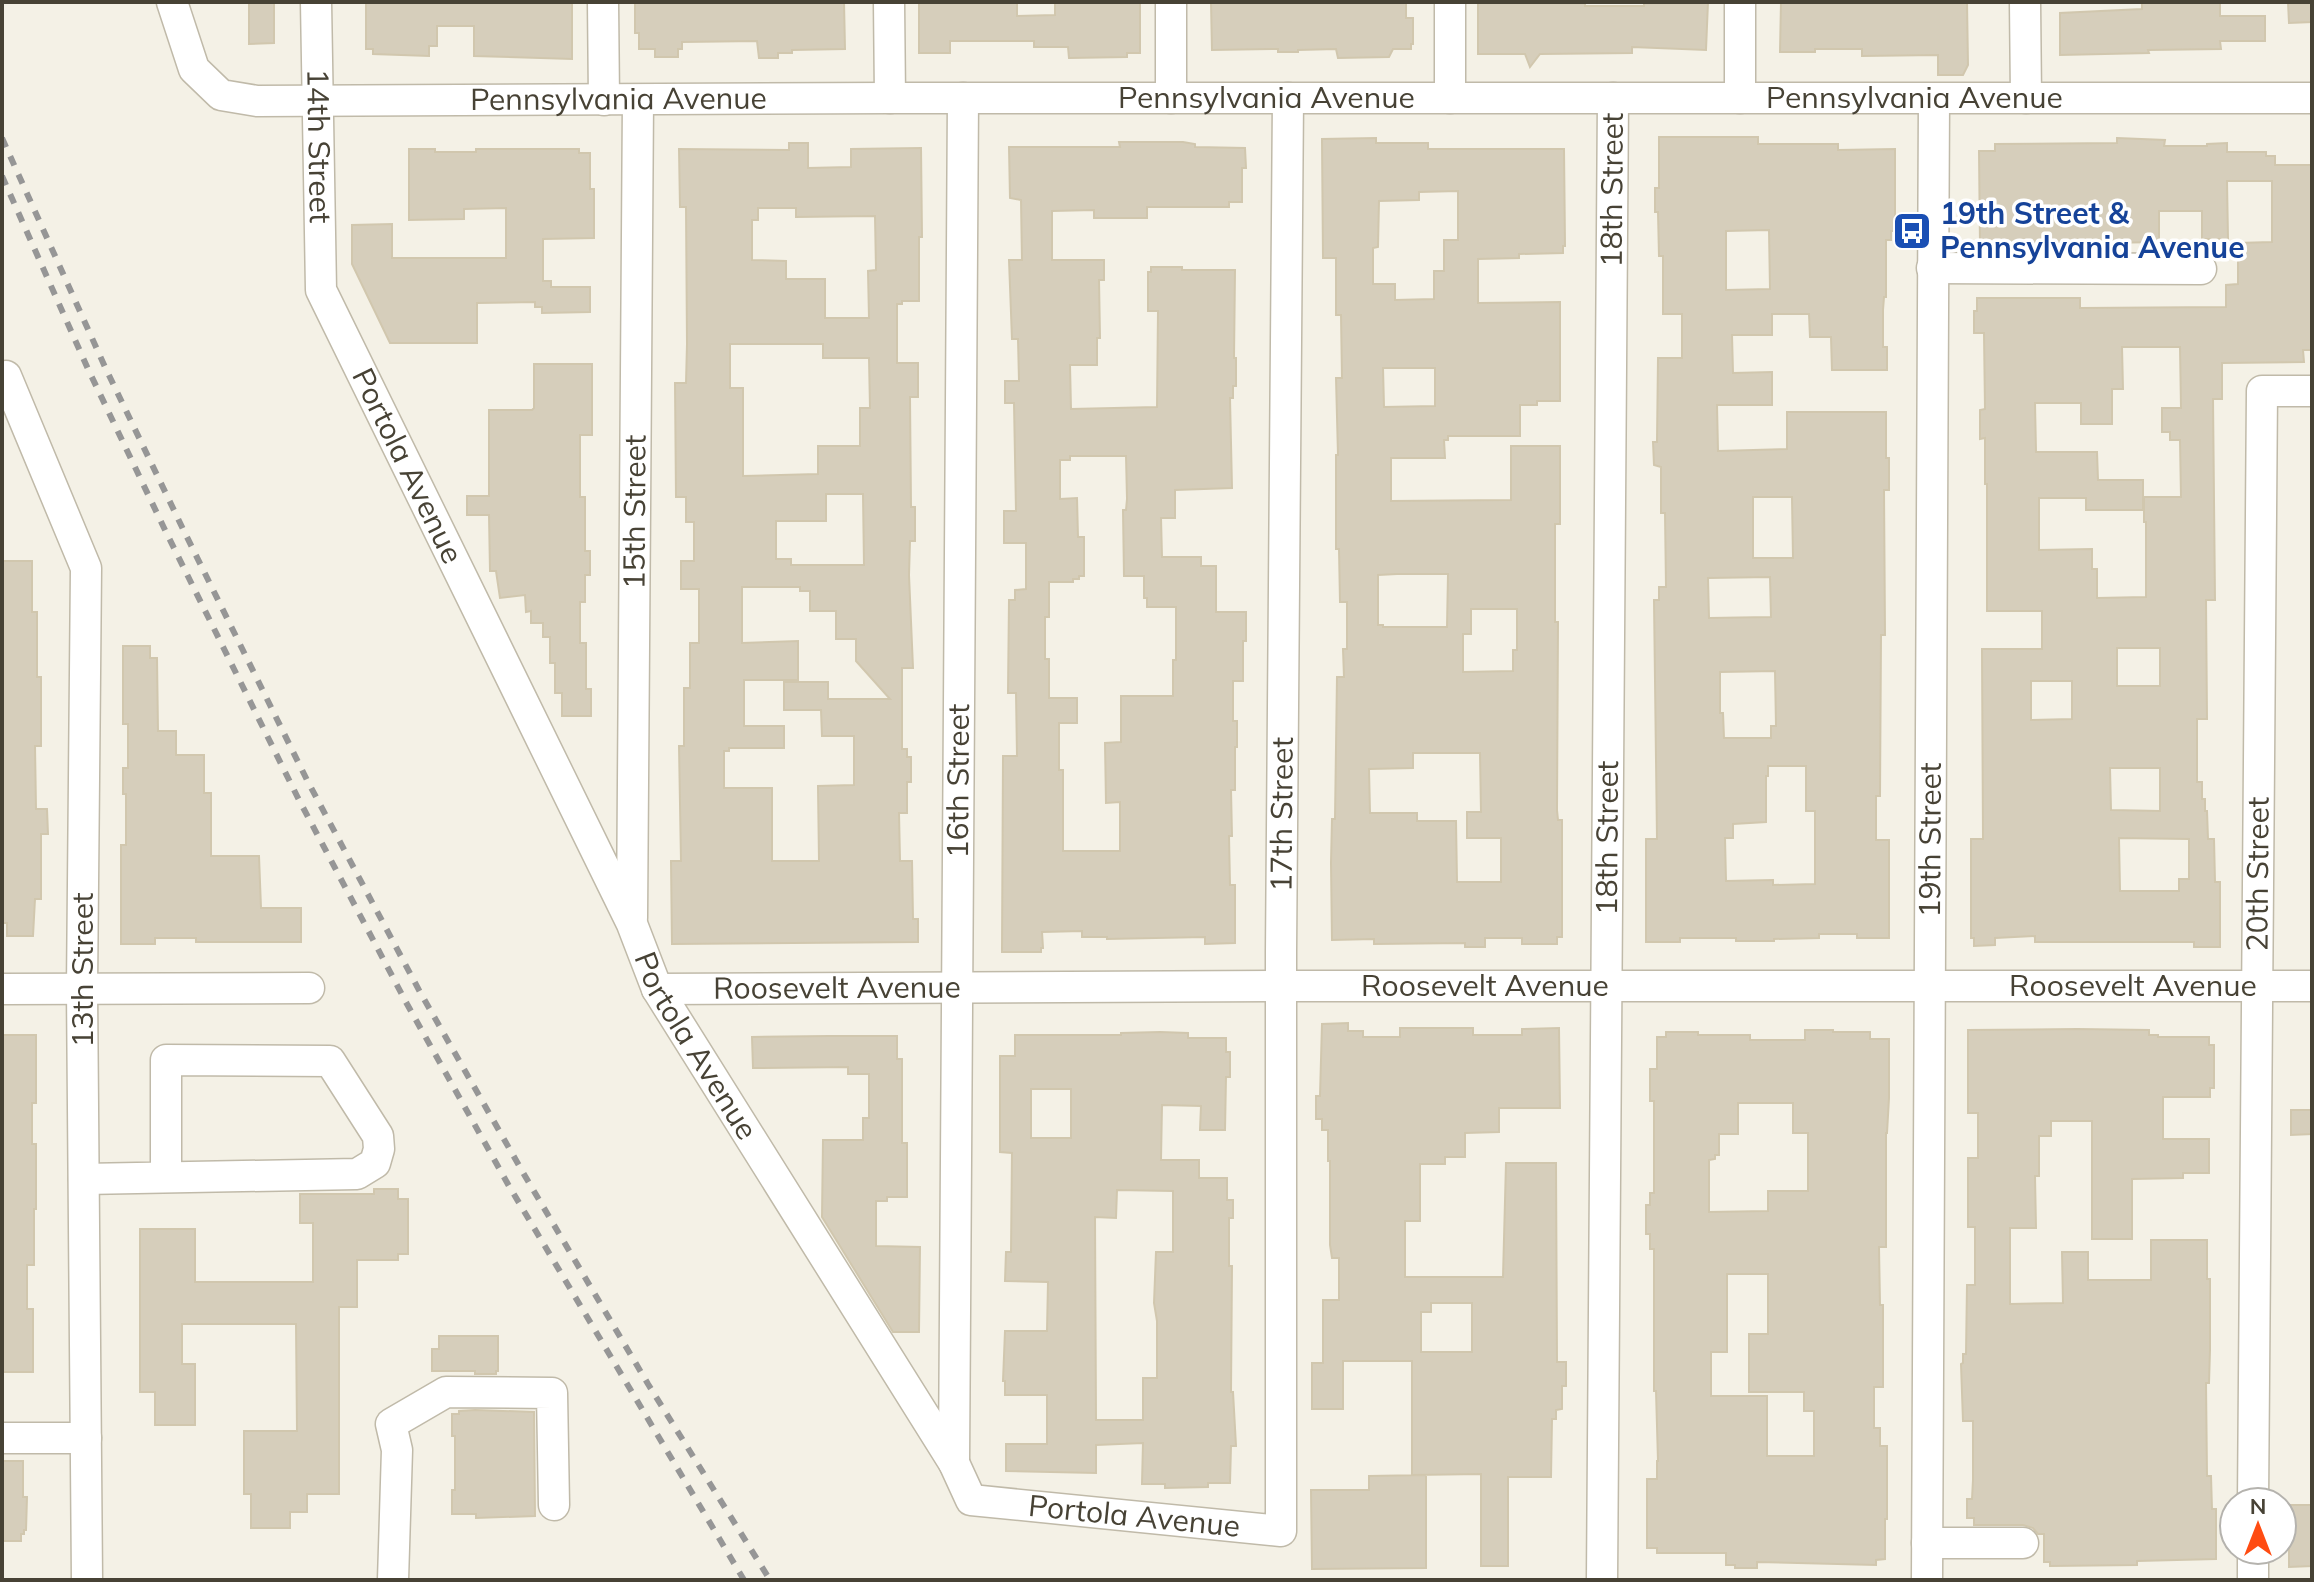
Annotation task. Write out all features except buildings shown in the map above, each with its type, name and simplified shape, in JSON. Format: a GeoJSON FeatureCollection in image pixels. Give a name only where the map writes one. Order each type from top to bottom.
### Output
{"type":"FeatureCollection","features":[{"type":"Feature","properties":{"kind":"street","name":"Pennsylvania Avenue"},"geometry":{"type":"LineString","coordinates":[[172,2],[194,69],[221,95],[257,101],[2312,98]]}},
{"type":"Feature","properties":{"kind":"street","name":"14th Street"},"geometry":{"type":"LineString","coordinates":[[316,2],[321,290]]}},
{"type":"Feature","properties":{"kind":"street"},"geometry":{"type":"LineString","coordinates":[[603,2],[604,100]]}},
{"type":"Feature","properties":{"kind":"street"},"geometry":{"type":"LineString","coordinates":[[889,2],[890,98]]}},
{"type":"Feature","properties":{"kind":"street"},"geometry":{"type":"LineString","coordinates":[[1171,2],[1171,98]]}},
{"type":"Feature","properties":{"kind":"street"},"geometry":{"type":"LineString","coordinates":[[1450,2],[1450,98]]}},
{"type":"Feature","properties":{"kind":"street"},"geometry":{"type":"LineString","coordinates":[[1740,2],[1740,98]]}},
{"type":"Feature","properties":{"kind":"street"},"geometry":{"type":"LineString","coordinates":[[2025,2],[2026,98]]}},
{"type":"Feature","properties":{"kind":"street","name":"16th Street"},"geometry":{"type":"LineString","coordinates":[[954,1463],[963,98]]}},
{"type":"Feature","properties":{"kind":"street","name":"17th Street"},"geometry":{"type":"LineString","coordinates":[[1281,1531],[1281,986],[1288,98]]}},
{"type":"Feature","properties":{"kind":"street","name":"18th Street"},"geometry":{"type":"LineString","coordinates":[[1602,1580],[1613,98]]}},
{"type":"Feature","properties":{"kind":"street","name":"19th Street"},"geometry":{"type":"LineString","coordinates":[[1927,1580],[1934,99]]}},
{"type":"Feature","properties":{"kind":"street","name":"15th Street"},"geometry":{"type":"LineString","coordinates":[[632,924],[638,100]]}},
{"type":"Feature","properties":{"kind":"street"},"geometry":{"type":"LineString","coordinates":[[1932,268],[2201,269]]}},
{"type":"Feature","properties":{"kind":"street","name":"Portola Avenue"},"geometry":{"type":"LineString","coordinates":[[321,290],[632,924],[657,989],[954,1463],[971,1500],[1281,1531]]}},
{"type":"Feature","properties":{"kind":"street","name":"13th Street"},"geometry":{"type":"LineString","coordinates":[[6,376],[86,568],[82,989],[87,1580]]}},
{"type":"Feature","properties":{"kind":"street","name":"20th Street"},"geometry":{"type":"LineString","coordinates":[[2253,1486],[2262,391],[2312,391]]}},
{"type":"Feature","properties":{"kind":"street","name":"Roosevelt Avenue"},"geometry":{"type":"LineString","coordinates":[[657,989],[2312,986]]}},
{"type":"Feature","properties":{"kind":"street"},"geometry":{"type":"LineString","coordinates":[[2,989],[309,988]]}},
{"type":"Feature","properties":{"kind":"street"},"geometry":{"type":"LineString","coordinates":[[84,1179],[357,1174],[375,1163],[379,1149],[378,1136],[330,1061],[166,1060],[166,1177]]}},
{"type":"Feature","properties":{"kind":"street"},"geometry":{"type":"LineString","coordinates":[[393,1580],[397,1450],[391,1424],[446,1392],[552,1393],[554,1505]]}},
{"type":"Feature","properties":{"kind":"street"},"geometry":{"type":"LineString","coordinates":[[2,1438],[86,1438]]}},
{"type":"Feature","properties":{"kind":"street"},"geometry":{"type":"LineString","coordinates":[[1927,1543],[2023,1543]]}},
{"type":"Feature","properties":{"kind":"railway"},"geometry":{"type":"LineString","coordinates":[[2,138],[105,367],[307,780],[420,992],[525,1176],[648,1384],[770,1580]]}},
{"type":"Feature","properties":{"kind":"railway"},"geometry":{"type":"LineString","coordinates":[[2,176],[88,369],[298,798],[407,1004],[509,1186],[744,1580]]}},
{"type":"Feature","properties":{"kind":"place","name":"19th Street & Pennsylvania Avenue"},"geometry":{"type":"Point","coordinates":[1912,231]}}]}
